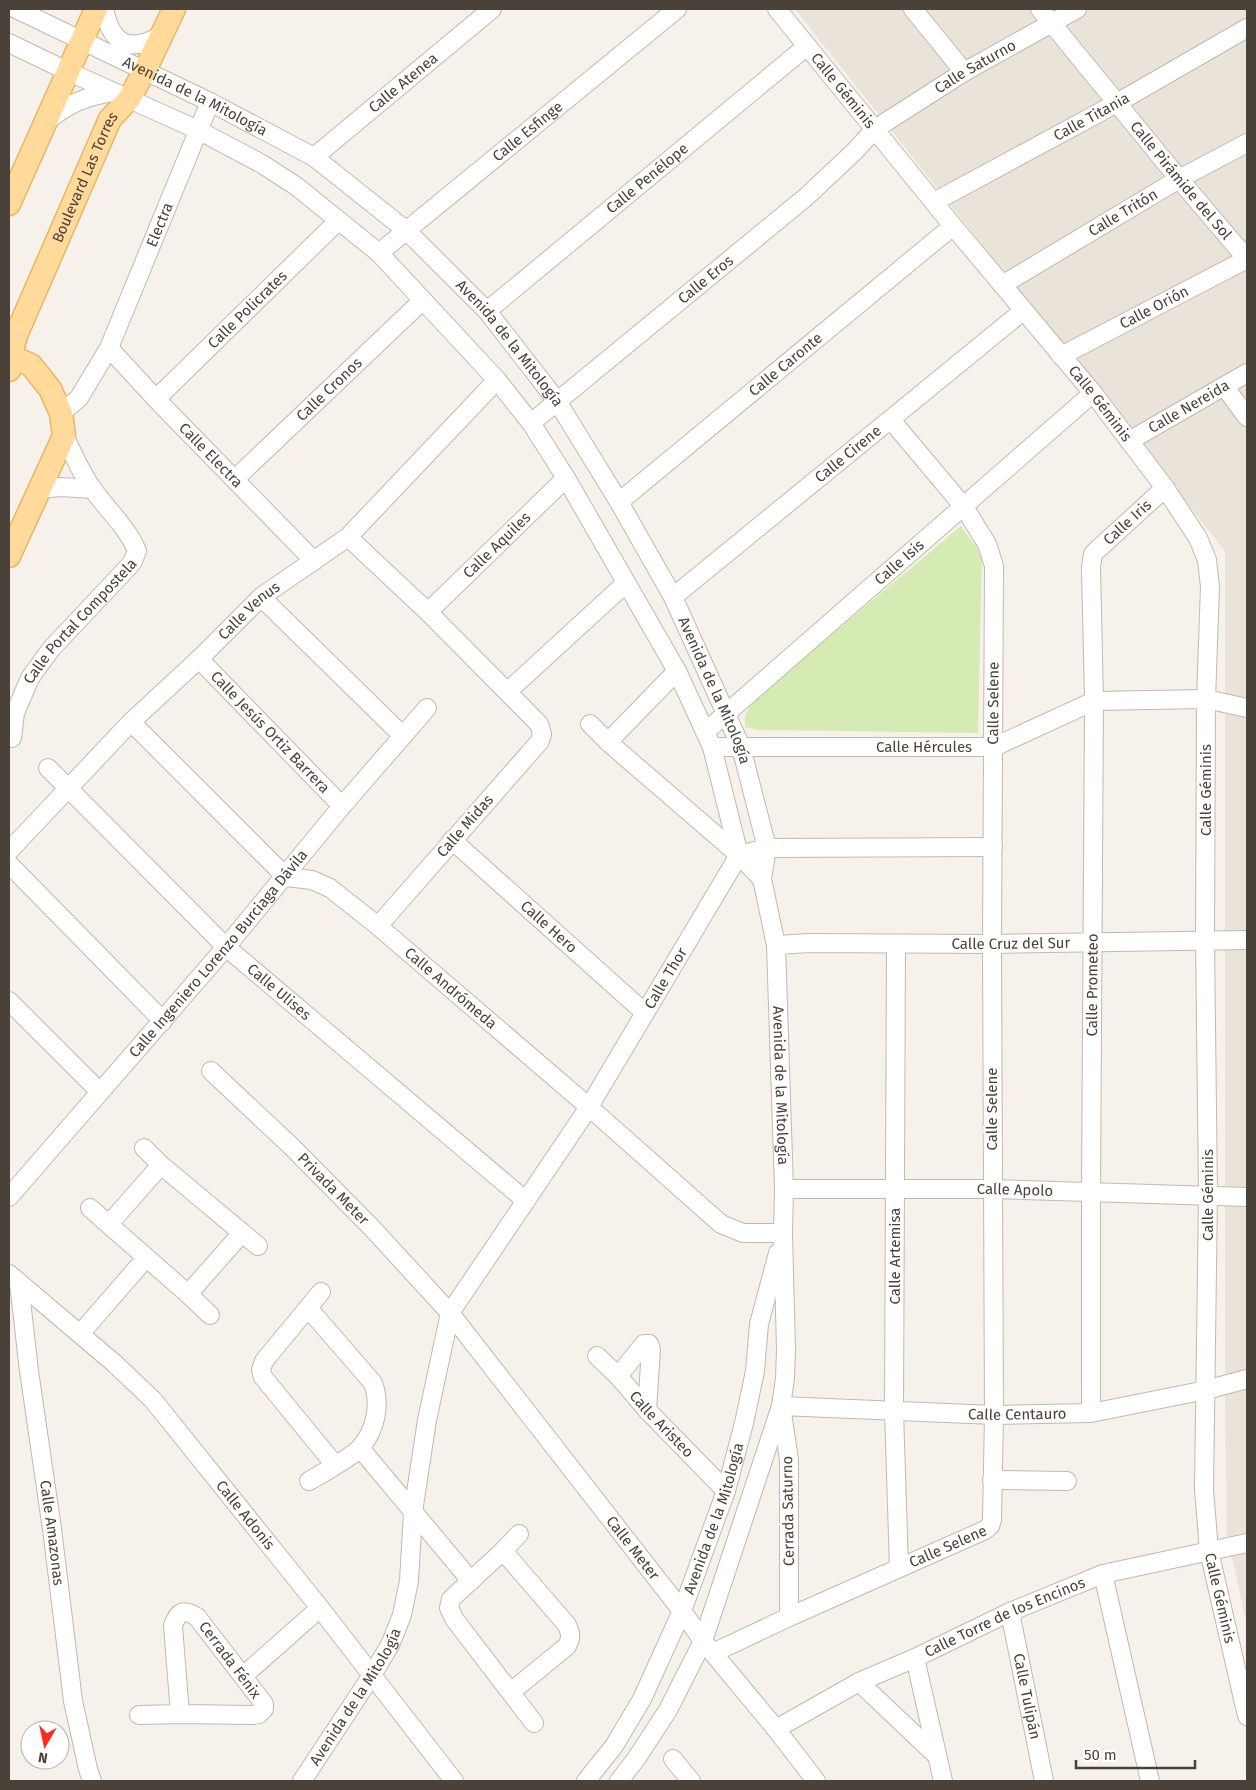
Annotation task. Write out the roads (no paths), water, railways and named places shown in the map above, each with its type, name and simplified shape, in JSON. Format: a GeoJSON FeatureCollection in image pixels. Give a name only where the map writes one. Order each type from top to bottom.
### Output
{"type":"FeatureCollection","features":[{"type":"Feature","properties":{"kind":"main road"},"geometry":{"type":"LineString","coordinates":[[9,204],[96,9]]}},
{"type":"Feature","properties":{"kind":"main road","name":"Boulevard Las Torres"},"geometry":{"type":"LineString","coordinates":[[64,436],[61,413],[54,396],[41,376],[31,365],[9,361],[21,324],[121,95],[145,70],[174,9]]}},
{"type":"Feature","properties":{"kind":"main road"},"geometry":{"type":"LineString","coordinates":[[11,544],[64,436]]}},
{"type":"Feature","properties":{"kind":"street","name":"Avenida de la Mitología"},"geometry":{"type":"LineString","coordinates":[[16,9],[210,102],[314,157],[407,231],[487,311],[557,401],[619,502],[673,596],[741,747],[767,848],[762,879],[776,945],[784,1189],[783,1233],[786,1350],[782,1406],[708,1647],[636,1760],[620,1781]]}},
{"type":"Feature","properties":{"kind":"street"},"geometry":{"type":"LineString","coordinates":[[104,9],[110,30],[119,40],[136,45],[145,44],[161,36]]}},
{"type":"Feature","properties":{"kind":"street","name":"Calle Atenea"},"geometry":{"type":"LineString","coordinates":[[314,157],[492,9]]}},
{"type":"Feature","properties":{"kind":"street","name":"Calle Esfinge"},"geometry":{"type":"LineString","coordinates":[[379,253],[677,9]]}},
{"type":"Feature","properties":{"kind":"street","name":"Calle Géminis"},"geometry":{"type":"LineString","coordinates":[[777,9],[953,226],[1093,393],[1166,488],[1198,538],[1207,560],[1210,587],[1206,699],[1205,940],[1208,1195],[1204,1489],[1209,1551],[1247,1716]]}},
{"type":"Feature","properties":{"kind":"street"},"geometry":{"type":"LineString","coordinates":[[913,9],[964,72]]}},
{"type":"Feature","properties":{"kind":"street","name":"Calle Pirámide del Sol"},"geometry":{"type":"LineString","coordinates":[[1040,9],[1247,259]]}},
{"type":"Feature","properties":{"kind":"street","name":"Calle Saturno"},"geometry":{"type":"LineString","coordinates":[[875,129],[964,72],[1077,9]]}},
{"type":"Feature","properties":{"kind":"street","name":"Calle Titania"},"geometry":{"type":"LineString","coordinates":[[934,202],[1117,103],[1247,28]]}},
{"type":"Feature","properties":{"kind":"street","name":"Avenida de la Mitología"},"geometry":{"type":"LineString","coordinates":[[9,43],[198,130],[262,164],[296,186],[379,253],[497,380],[531,423],[566,478],[677,671],[708,739],[739,855],[762,879]]}},
{"type":"Feature","properties":{"kind":"street","name":"Calle Penélope"},"geometry":{"type":"LineString","coordinates":[[487,311],[807,46]]}},
{"type":"Feature","properties":{"kind":"street"},"geometry":{"type":"LineString","coordinates":[[46,122],[63,108],[78,100],[121,95]]}},
{"type":"Feature","properties":{"kind":"street","name":"Electra"},"geometry":{"type":"LineString","coordinates":[[61,413],[79,398],[109,348],[210,102]]}},
{"type":"Feature","properties":{"kind":"street","name":"Calle Eros"},"geometry":{"type":"LineString","coordinates":[[531,423],[806,198],[875,129]]}},
{"type":"Feature","properties":{"kind":"street","name":"Calle Tritón"},"geometry":{"type":"LineString","coordinates":[[1002,285],[1180,179],[1247,143]]}},
{"type":"Feature","properties":{"kind":"street","name":"Calle Policrates"},"geometry":{"type":"LineString","coordinates":[[156,399],[338,221]]}},
{"type":"Feature","properties":{"kind":"street","name":"Calle Caronte"},"geometry":{"type":"LineString","coordinates":[[619,502],[953,226]]}},
{"type":"Feature","properties":{"kind":"street","name":"Calle Orión"},"geometry":{"type":"LineString","coordinates":[[1061,356],[1247,259]]}},
{"type":"Feature","properties":{"kind":"street","name":"Calle Cronos"},"geometry":{"type":"LineString","coordinates":[[235,479],[423,300]]}},
{"type":"Feature","properties":{"kind":"street","name":"Calle Cirene"},"geometry":{"type":"LineString","coordinates":[[673,596],[1023,311]]}},
{"type":"Feature","properties":{"kind":"street","name":"Calle Electra"},"geometry":{"type":"LineString","coordinates":[[109,348],[156,399],[314,561]]}},
{"type":"Feature","properties":{"kind":"street","name":"Calle Nereida"},"geometry":{"type":"LineString","coordinates":[[1129,441],[1247,373]]}},
{"type":"Feature","properties":{"kind":"street","name":"Calle Venus"},"geometry":{"type":"LineString","coordinates":[[9,851],[132,722],[261,597],[348,537],[497,380]]}},
{"type":"Feature","properties":{"kind":"street"},"geometry":{"type":"LineString","coordinates":[[1224,386],[1247,417]]}},
{"type":"Feature","properties":{"kind":"street","name":"Calle Isis"},"geometry":{"type":"LineString","coordinates":[[708,739],[726,714],[1093,393]]}},
{"type":"Feature","properties":{"kind":"street","name":"Calle Selene"},"geometry":{"type":"LineString","coordinates":[[708,1647],[789,1617],[985,1530],[990,1526],[992,1520],[994,1415],[992,944],[994,566],[987,544],[964,507],[891,420]]}},
{"type":"Feature","properties":{"kind":"street","name":"Calle Portal Compostela"},"geometry":{"type":"LineString","coordinates":[[12,738],[14,713],[30,678],[50,649],[136,558],[137,551],[135,545],[93,489],[78,465],[64,436]]}},
{"type":"Feature","properties":{"kind":"street","name":"Calle Aquiles"},"geometry":{"type":"LineString","coordinates":[[428,612],[566,478]]}},
{"type":"Feature","properties":{"kind":"street"},"geometry":{"type":"LineString","coordinates":[[39,489],[61,487],[93,489]]}},
{"type":"Feature","properties":{"kind":"street","name":"Calle Iris"},"geometry":{"type":"LineString","coordinates":[[1092,558],[1097,550],[1166,488]]}},
{"type":"Feature","properties":{"kind":"street"},"geometry":{"type":"LineString","coordinates":[[348,537],[508,691],[626,583]]}},
{"type":"Feature","properties":{"kind":"street","name":"Calle Prometeo"},"geometry":{"type":"LineString","coordinates":[[1091,1413],[1094,701],[1092,558]]}},
{"type":"Feature","properties":{"kind":"street"},"geometry":{"type":"LineString","coordinates":[[261,597],[403,736]]}},
{"type":"Feature","properties":{"kind":"street","name":"Calle Jesús Ortiz Barrera"},"geometry":{"type":"LineString","coordinates":[[199,659],[342,806]]}},
{"type":"Feature","properties":{"kind":"street"},"geometry":{"type":"LineString","coordinates":[[608,742],[677,671]]}},
{"type":"Feature","properties":{"kind":"street","name":"Calle Midas"},"geometry":{"type":"LineString","coordinates":[[378,926],[540,741],[542,734],[539,724],[508,691]]}},
{"type":"Feature","properties":{"kind":"street","name":"Calle Hércules"},"geometry":{"type":"LineString","coordinates":[[708,739],[741,747],[994,747],[1094,701],[1206,699],[1247,708]]}},
{"type":"Feature","properties":{"kind":"street","name":"Calle Ingeniero Lorenzo Burciaga Dávila"},"geometry":{"type":"LineString","coordinates":[[9,1197],[226,948],[286,877],[342,806],[427,708]]}},
{"type":"Feature","properties":{"kind":"street"},"geometry":{"type":"LineString","coordinates":[[132,722],[286,877]]}},
{"type":"Feature","properties":{"kind":"street"},"geometry":{"type":"LineString","coordinates":[[590,724],[608,742],[739,855],[767,848],[993,847]]}},
{"type":"Feature","properties":{"kind":"street","name":"Calle Ulises"},"geometry":{"type":"LineString","coordinates":[[48,768],[226,948],[526,1201]]}},
{"type":"Feature","properties":{"kind":"street","name":"Calle Hero"},"geometry":{"type":"LineString","coordinates":[[452,840],[645,1013]]}},
{"type":"Feature","properties":{"kind":"street","name":"Calle Thor"},"geometry":{"type":"LineString","coordinates":[[450,1313],[589,1108],[739,855]]}},
{"type":"Feature","properties":{"kind":"street"},"geometry":{"type":"LineString","coordinates":[[9,864],[163,1021]]}},
{"type":"Feature","properties":{"kind":"street","name":"Calle Andrómeda"},"geometry":{"type":"LineString","coordinates":[[286,877],[312,880],[330,888],[378,926],[721,1224],[743,1233],[783,1233]]}},
{"type":"Feature","properties":{"kind":"street","name":"Calle Cruz del Sur"},"geometry":{"type":"LineString","coordinates":[[776,945],[810,943],[992,944],[1247,940]]}},
{"type":"Feature","properties":{"kind":"street","name":"Calle Artemisa"},"geometry":{"type":"LineString","coordinates":[[896,944],[894,1411],[899,1568]]}},
{"type":"Feature","properties":{"kind":"street"},"geometry":{"type":"LineString","coordinates":[[9,1001],[100,1092]]}},
{"type":"Feature","properties":{"kind":"street","name":"Privada Meter"},"geometry":{"type":"LineString","coordinates":[[212,1071],[298,1153],[371,1227],[450,1313]]}},
{"type":"Feature","properties":{"kind":"street"},"geometry":{"type":"LineString","coordinates":[[144,1148],[161,1165],[258,1246]]}},
{"type":"Feature","properties":{"kind":"street"},"geometry":{"type":"LineString","coordinates":[[109,1224],[161,1165]]}},
{"type":"Feature","properties":{"kind":"street","name":"Calle Apolo"},"geometry":{"type":"LineString","coordinates":[[784,1189],[896,1188],[1247,1197]]}},
{"type":"Feature","properties":{"kind":"street"},"geometry":{"type":"LineString","coordinates":[[90,1208],[210,1315]]}},
{"type":"Feature","properties":{"kind":"street"},"geometry":{"type":"LineString","coordinates":[[188,1294],[242,1233]]}},
{"type":"Feature","properties":{"kind":"street","name":"Avenida de la Mitología"},"geometry":{"type":"LineString","coordinates":[[586,1781],[614,1746],[642,1699],[682,1611],[726,1491],[744,1424],[755,1371],[759,1324],[783,1233]]}},
{"type":"Feature","properties":{"kind":"street"},"geometry":{"type":"LineString","coordinates":[[80,1334],[146,1258]]}},
{"type":"Feature","properties":{"kind":"street","name":"Calle Adonis"},"geometry":{"type":"LineString","coordinates":[[14,1278],[114,1363],[153,1400],[320,1608],[454,1781]]}},
{"type":"Feature","properties":{"kind":"street","name":"Calle Amazonas"},"geometry":{"type":"LineString","coordinates":[[14,1278],[30,1371],[73,1701],[92,1781]]}},
{"type":"Feature","properties":{"kind":"street"},"geometry":{"type":"LineString","coordinates":[[321,1292],[264,1361],[261,1370],[263,1377],[335,1465]]}},
{"type":"Feature","properties":{"kind":"street"},"geometry":{"type":"LineString","coordinates":[[308,1308],[373,1383],[377,1404],[376,1419],[360,1448],[309,1481]]}},
{"type":"Feature","properties":{"kind":"street","name":"Avenida de la Mitología"},"geometry":{"type":"LineString","coordinates":[[302,1781],[372,1675],[390,1645],[402,1615],[409,1582],[413,1512],[427,1420],[450,1313]]}},
{"type":"Feature","properties":{"kind":"street","name":"Calle Meter"},"geometry":{"type":"LineString","coordinates":[[450,1313],[708,1647],[776,1728],[816,1781]]}},
{"type":"Feature","properties":{"kind":"street"},"geometry":{"type":"LineString","coordinates":[[618,1376],[644,1344],[650,1344],[648,1410]]}},
{"type":"Feature","properties":{"kind":"street","name":"Calle Aristeo"},"geometry":{"type":"LineString","coordinates":[[597,1356],[726,1491]]}},
{"type":"Feature","properties":{"kind":"street","name":"Calle Centauro"},"geometry":{"type":"LineString","coordinates":[[782,1406],[994,1415],[1091,1413],[1206,1390],[1247,1379]]}},
{"type":"Feature","properties":{"kind":"street","name":"Cerrada Saturno"},"geometry":{"type":"LineString","coordinates":[[782,1406],[789,1460],[789,1617]]}},
{"type":"Feature","properties":{"kind":"street"},"geometry":{"type":"LineString","coordinates":[[360,1448],[471,1581]]}},
{"type":"Feature","properties":{"kind":"street"},"geometry":{"type":"LineString","coordinates":[[992,1480],[1067,1480]]}},
{"type":"Feature","properties":{"kind":"street"},"geometry":{"type":"LineString","coordinates":[[519,1534],[451,1599],[449,1608],[455,1620],[534,1723]]}},
{"type":"Feature","properties":{"kind":"street","name":"Calle Torre de los Encinos"},"geometry":{"type":"LineString","coordinates":[[776,1728],[859,1682],[915,1658],[1010,1612],[1103,1574],[1247,1543]]}},
{"type":"Feature","properties":{"kind":"street"},"geometry":{"type":"LineString","coordinates":[[503,1551],[560,1616],[570,1633],[570,1639],[566,1646],[512,1692]]}},
{"type":"Feature","properties":{"kind":"street"},"geometry":{"type":"LineString","coordinates":[[1103,1574],[1150,1781]]}},
{"type":"Feature","properties":{"kind":"street"},"geometry":{"type":"LineString","coordinates":[[243,1676],[320,1608]]}},
{"type":"Feature","properties":{"kind":"street","name":"Cerrada Fénix"},"geometry":{"type":"LineString","coordinates":[[139,1715],[259,1714],[264,1708],[264,1704],[198,1617],[189,1612],[182,1612],[176,1616],[173,1626],[180,1714]]}},
{"type":"Feature","properties":{"kind":"street","name":"Calle Tulipán"},"geometry":{"type":"LineString","coordinates":[[1010,1612],[1044,1781]]}},
{"type":"Feature","properties":{"kind":"street"},"geometry":{"type":"LineString","coordinates":[[915,1658],[943,1781]]}},
{"type":"Feature","properties":{"kind":"street"},"geometry":{"type":"LineString","coordinates":[[859,1682],[937,1756]]}},
{"type":"Feature","properties":{"kind":"street"},"geometry":{"type":"LineString","coordinates":[[673,1759],[691,1781]]}}]}
